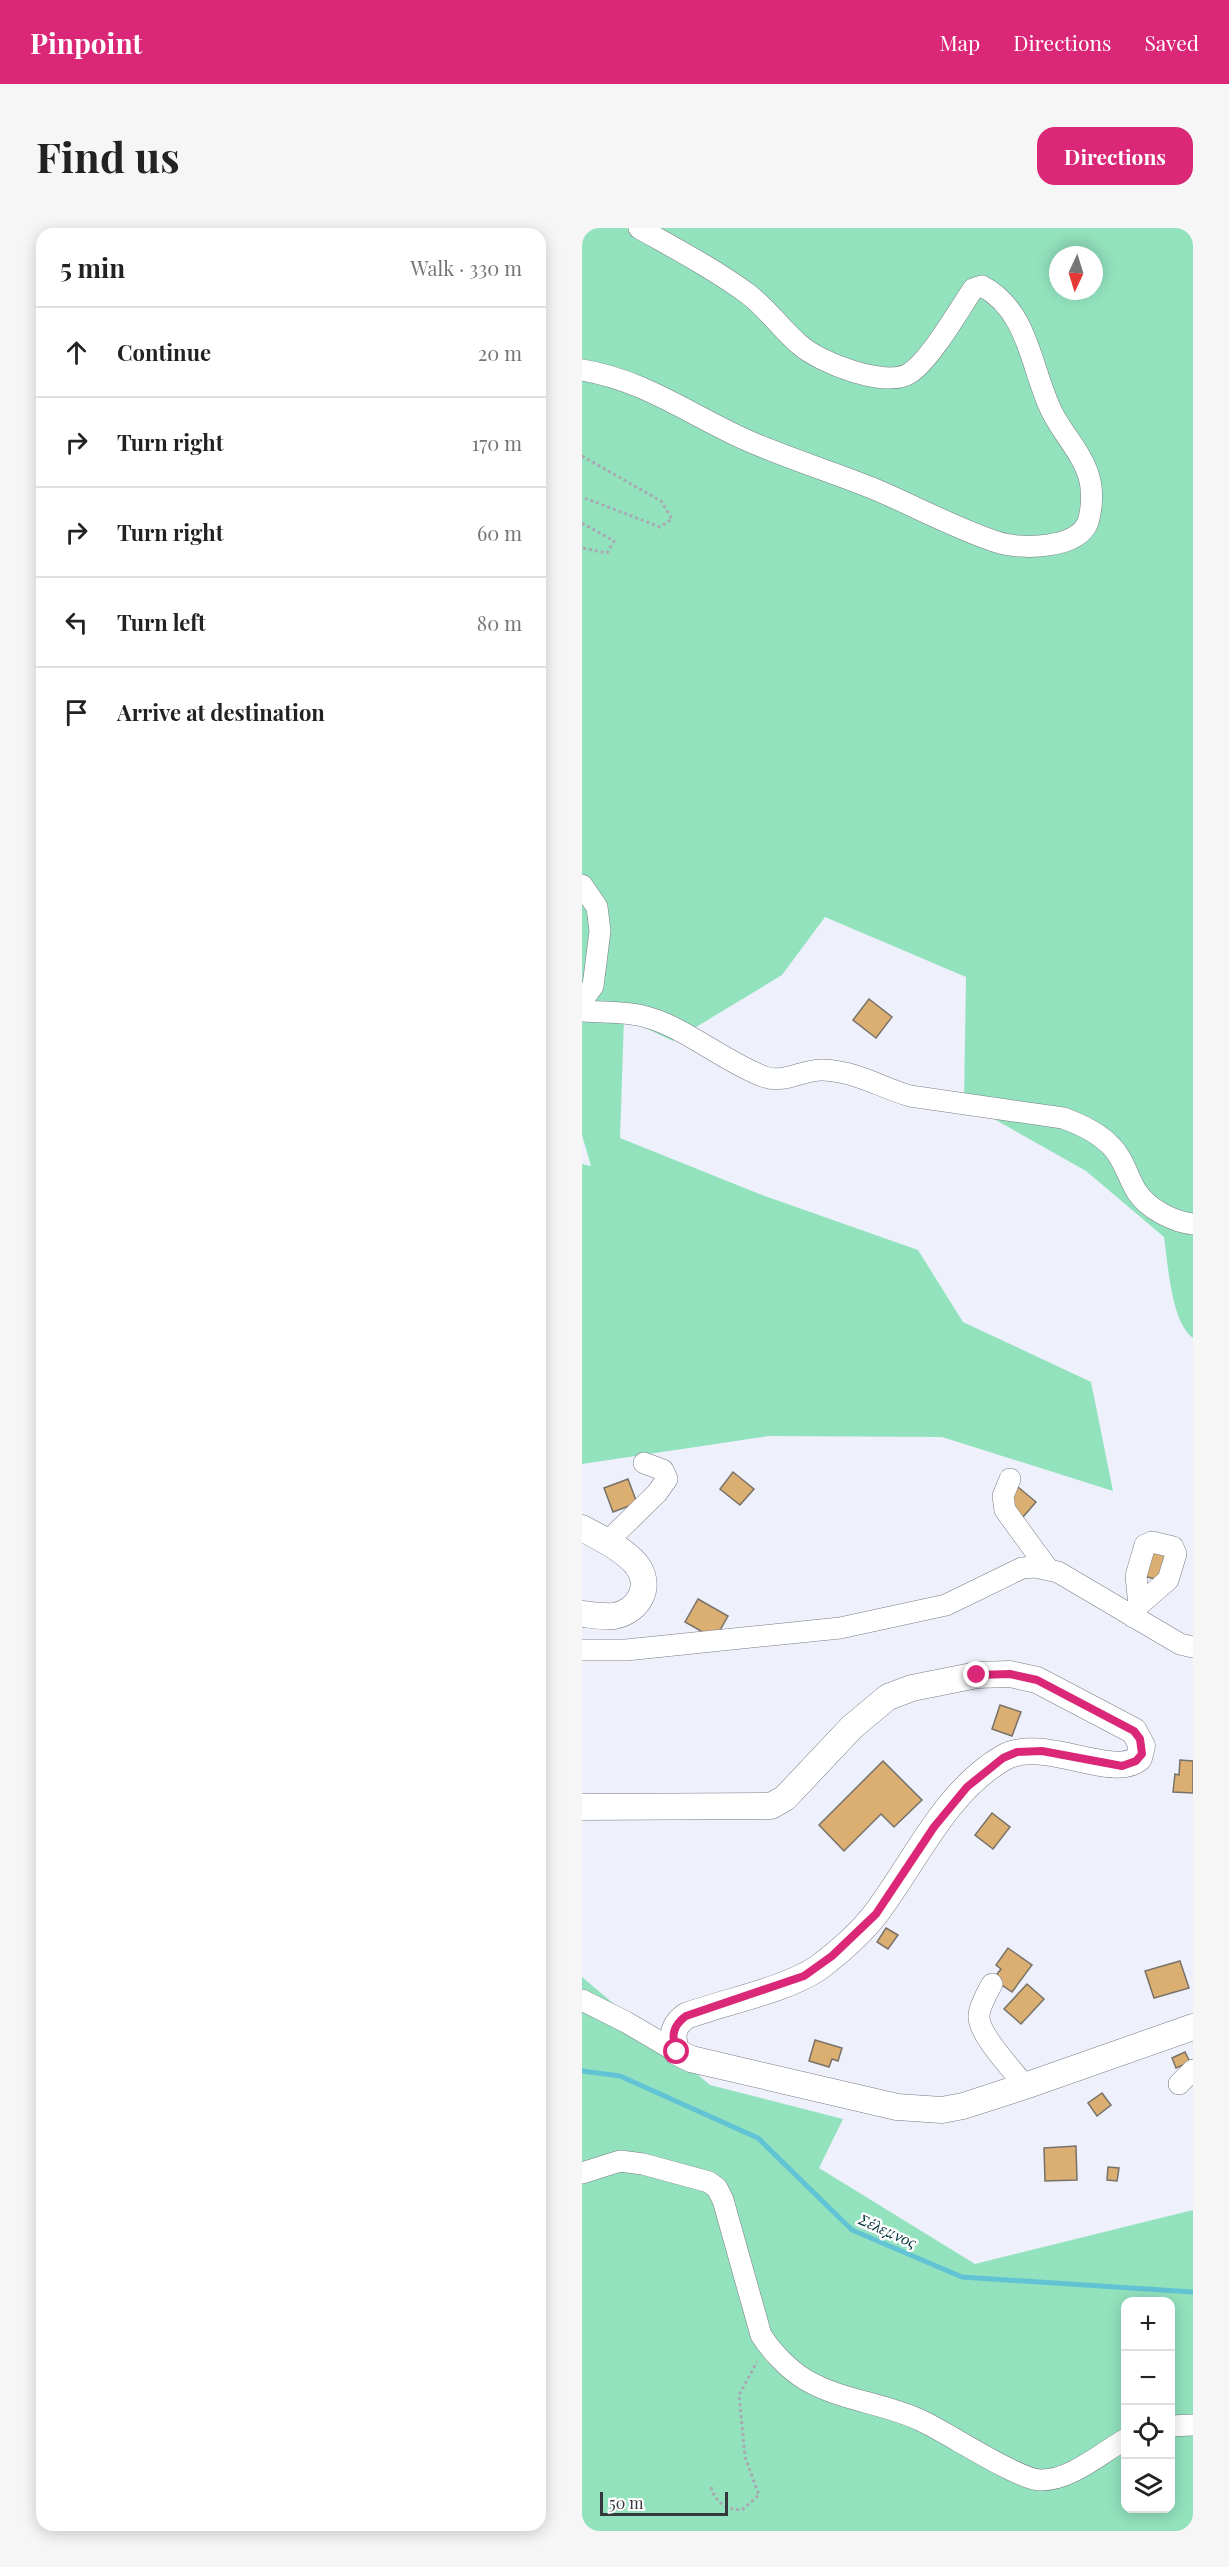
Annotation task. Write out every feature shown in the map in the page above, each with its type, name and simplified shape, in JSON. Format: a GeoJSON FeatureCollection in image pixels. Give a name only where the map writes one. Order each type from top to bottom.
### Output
{"type":"FeatureCollection","features":[{"type":"Feature","properties":{"kind":"main road"},"geometry":{"type":"LineString","coordinates":[[582,1528],[607,1542],[634,1562],[642,1572],[645,1586],[641,1598],[634,1606],[613,1616],[582,1614]]}},
{"type":"Feature","properties":{"kind":"main road"},"geometry":{"type":"LineString","coordinates":[[582,1807],[771,1806],[785,1798],[852,1726],[888,1697],[912,1688],[977,1675],[1010,1674],[1037,1680],[1128,1727],[1140,1739],[1142,1754],[1127,1766],[1042,1751],[1017,1752],[1003,1758],[967,1787],[934,1827],[876,1914],[832,1956],[804,1976],[686,2016],[674,2028],[673,2037],[677,2052],[691,2059],[897,2107],[942,2110],[963,2106],[1025,2086],[1193,2027]]}},
{"type":"Feature","properties":{"kind":"street"},"geometry":{"type":"LineString","coordinates":[[582,370],[606,374],[640,387],[743,438],[870,487],[998,543],[1043,545],[1067,541],[1079,535],[1086,526],[1090,514],[1091,488],[1087,469],[1051,411],[1028,341],[1003,302],[988,289],[982,286],[973,289],[923,360],[910,373],[902,376],[874,376],[848,370],[812,355],[750,295],[639,228]]}},
{"type":"Feature","properties":{"kind":"street"},"geometry":{"type":"LineString","coordinates":[[582,885],[597,907],[600,931],[593,986],[582,1001]]}},
{"type":"Feature","properties":{"kind":"street"},"geometry":{"type":"LineString","coordinates":[[582,1011],[634,1014],[657,1020],[765,1077],[782,1078],[821,1069],[869,1078],[890,1090],[910,1096],[1064,1118],[1076,1122],[1113,1148],[1137,1192],[1147,1203],[1179,1221],[1193,1224]]}},
{"type":"Feature","properties":{"kind":"street"},"geometry":{"type":"LineString","coordinates":[[607,1542],[657,1493],[667,1479],[663,1470],[644,1463]]}},
{"type":"Feature","properties":{"kind":"street"},"geometry":{"type":"LineString","coordinates":[[1010,1479],[1003,1496],[1005,1510],[1048,1569]]}},
{"type":"Feature","properties":{"kind":"street"},"geometry":{"type":"LineString","coordinates":[[582,1650],[626,1650],[840,1628],[946,1605],[1022,1568],[1048,1569],[1058,1572],[1136,1611],[1180,1644],[1193,1647]]}},
{"type":"Feature","properties":{"kind":"street"},"geometry":{"type":"LineString","coordinates":[[992,1984],[980,2009],[979,2020],[986,2037],[1025,2086]]}},
{"type":"Feature","properties":{"kind":"street"},"geometry":{"type":"LineString","coordinates":[[582,2000],[626,2022],[677,2052]]}},
{"type":"Feature","properties":{"kind":"street"},"geometry":{"type":"LineString","coordinates":[[582,2173],[620,2162],[632,2162],[697,2178],[717,2188],[723,2199],[757,2322],[767,2345],[805,2380],[833,2392],[897,2410],[925,2422],[1030,2479],[1042,2480],[1065,2474],[1121,2441]]}},
{"type":"Feature","properties":{"kind":"street"},"geometry":{"type":"LineString","coordinates":[[1175,2426],[1193,2425]]}},
{"type":"Feature","properties":{"kind":"path"},"geometry":{"type":"LineString","coordinates":[[582,456],[661,501],[672,519],[660,527],[582,497]]}},
{"type":"Feature","properties":{"kind":"path"},"geometry":{"type":"LineString","coordinates":[[582,523],[614,542],[607,553],[582,548]]}},
{"type":"Feature","properties":{"kind":"path"},"geometry":{"type":"LineString","coordinates":[[711,2487],[715,2500],[730,2509],[742,2510],[759,2495],[745,2457],[739,2395],[767,2345]]}},
{"type":"Feature","properties":{"kind":"green space"},"geometry":{"type":"Polygon","coordinates":[[[582,228],[1193,228],[1193,1338],[1186,1330],[1175,1306],[1164,1237],[1086,1171],[964,1102],[966,977],[825,917],[782,975],[673,1041],[624,1018],[620,1138],[762,1195],[918,1250],[963,1322],[1091,1382],[1113,1491],[942,1437],[769,1436],[582,1464],[582,1164],[591,1166],[582,1135],[582,228]]]}},
{"type":"Feature","properties":{"kind":"green space"},"geometry":{"type":"Polygon","coordinates":[[[582,1977],[710,2085],[843,2119],[819,2168],[975,2264],[1193,2210],[1193,2531],[582,2531],[582,1977]]]}},
{"type":"Feature","properties":{"kind":"building"},"geometry":{"type":"Polygon","coordinates":[[[869,999],[892,1017],[876,1038],[853,1020],[869,999]]]}},
{"type":"Feature","properties":{"kind":"building"},"geometry":{"type":"Polygon","coordinates":[[[733,1472],[754,1489],[740,1505],[720,1489],[733,1472]]]}},
{"type":"Feature","properties":{"kind":"building"},"geometry":{"type":"Polygon","coordinates":[[[628,1479],[637,1503],[613,1512],[604,1488],[628,1479]]]}},
{"type":"Feature","properties":{"kind":"building"},"geometry":{"type":"Polygon","coordinates":[[[1018,1487],[1036,1502],[1023,1517],[1005,1503],[1018,1487]]]}},
{"type":"Feature","properties":{"kind":"building"},"geometry":{"type":"Polygon","coordinates":[[[1145,1549],[1171,1555],[1165,1581],[1138,1575],[1145,1549]]]}},
{"type":"Feature","properties":{"kind":"building"},"geometry":{"type":"Polygon","coordinates":[[[698,1599],[728,1616],[715,1639],[685,1622],[698,1599]]]}},
{"type":"Feature","properties":{"kind":"building"},"geometry":{"type":"Polygon","coordinates":[[[1000,1705],[1021,1712],[1012,1736],[992,1729],[1000,1705]]]}},
{"type":"Feature","properties":{"kind":"building"},"geometry":{"type":"Polygon","coordinates":[[[1180,1760],[1193,1761],[1193,1793],[1173,1792],[1175,1774],[1179,1775],[1180,1760]]]}},
{"type":"Feature","properties":{"kind":"building"},"geometry":{"type":"Polygon","coordinates":[[[883,1761],[922,1800],[894,1827],[881,1814],[844,1851],[819,1825],[883,1761]]]}},
{"type":"Feature","properties":{"kind":"building"},"geometry":{"type":"Polygon","coordinates":[[[992,1813],[1010,1827],[993,1849],[975,1835],[992,1813]]]}},
{"type":"Feature","properties":{"kind":"building"},"geometry":{"type":"Polygon","coordinates":[[[886,1928],[898,1935],[888,1949],[877,1942],[886,1928]]]}},
{"type":"Feature","properties":{"kind":"building"},"geometry":{"type":"Polygon","coordinates":[[[1008,1948],[1032,1965],[1012,1992],[993,1979],[1001,1969],[996,1965],[1008,1948]]]}},
{"type":"Feature","properties":{"kind":"building"},"geometry":{"type":"Polygon","coordinates":[[[1180,1961],[1189,1988],[1154,1998],[1145,1971],[1180,1961]]]}},
{"type":"Feature","properties":{"kind":"building"},"geometry":{"type":"Polygon","coordinates":[[[1027,1984],[1044,1999],[1021,2024],[1004,2009],[1027,1984]]]}},
{"type":"Feature","properties":{"kind":"building"},"geometry":{"type":"Polygon","coordinates":[[[815,2040],[842,2048],[838,2061],[832,2059],[829,2067],[809,2061],[815,2040]]]}},
{"type":"Feature","properties":{"kind":"building"},"geometry":{"type":"Polygon","coordinates":[[[1185,2052],[1190,2062],[1176,2068],[1172,2058],[1185,2052]]]}},
{"type":"Feature","properties":{"kind":"building"},"geometry":{"type":"Polygon","coordinates":[[[1102,2093],[1111,2105],[1097,2116],[1088,2103],[1102,2093]]]}},
{"type":"Feature","properties":{"kind":"building"},"geometry":{"type":"Polygon","coordinates":[[[1076,2146],[1077,2180],[1045,2181],[1044,2148],[1076,2146]]]}},
{"type":"Feature","properties":{"kind":"building"},"geometry":{"type":"Polygon","coordinates":[[[1108,2167],[1119,2168],[1117,2181],[1107,2180],[1108,2167]]]}},
{"type":"Feature","properties":{"kind":"waterway","name":"Σέλεμνος"},"geometry":{"type":"LineString","coordinates":[[582,2071],[620,2076],[758,2138],[852,2230],[962,2277],[1193,2292]]}},
{"type":"Feature","properties":{"kind":"route"},"geometry":{"type":"LineString","coordinates":[[677,2052],[673,2037],[674,2028],[686,2016],[804,1976],[832,1956],[876,1914],[934,1827],[967,1787],[1003,1758],[1017,1752],[1042,1751],[1127,1766],[1142,1754],[1140,1739],[1134,1731],[1037,1680],[1010,1674],[977,1675]]}}]}
